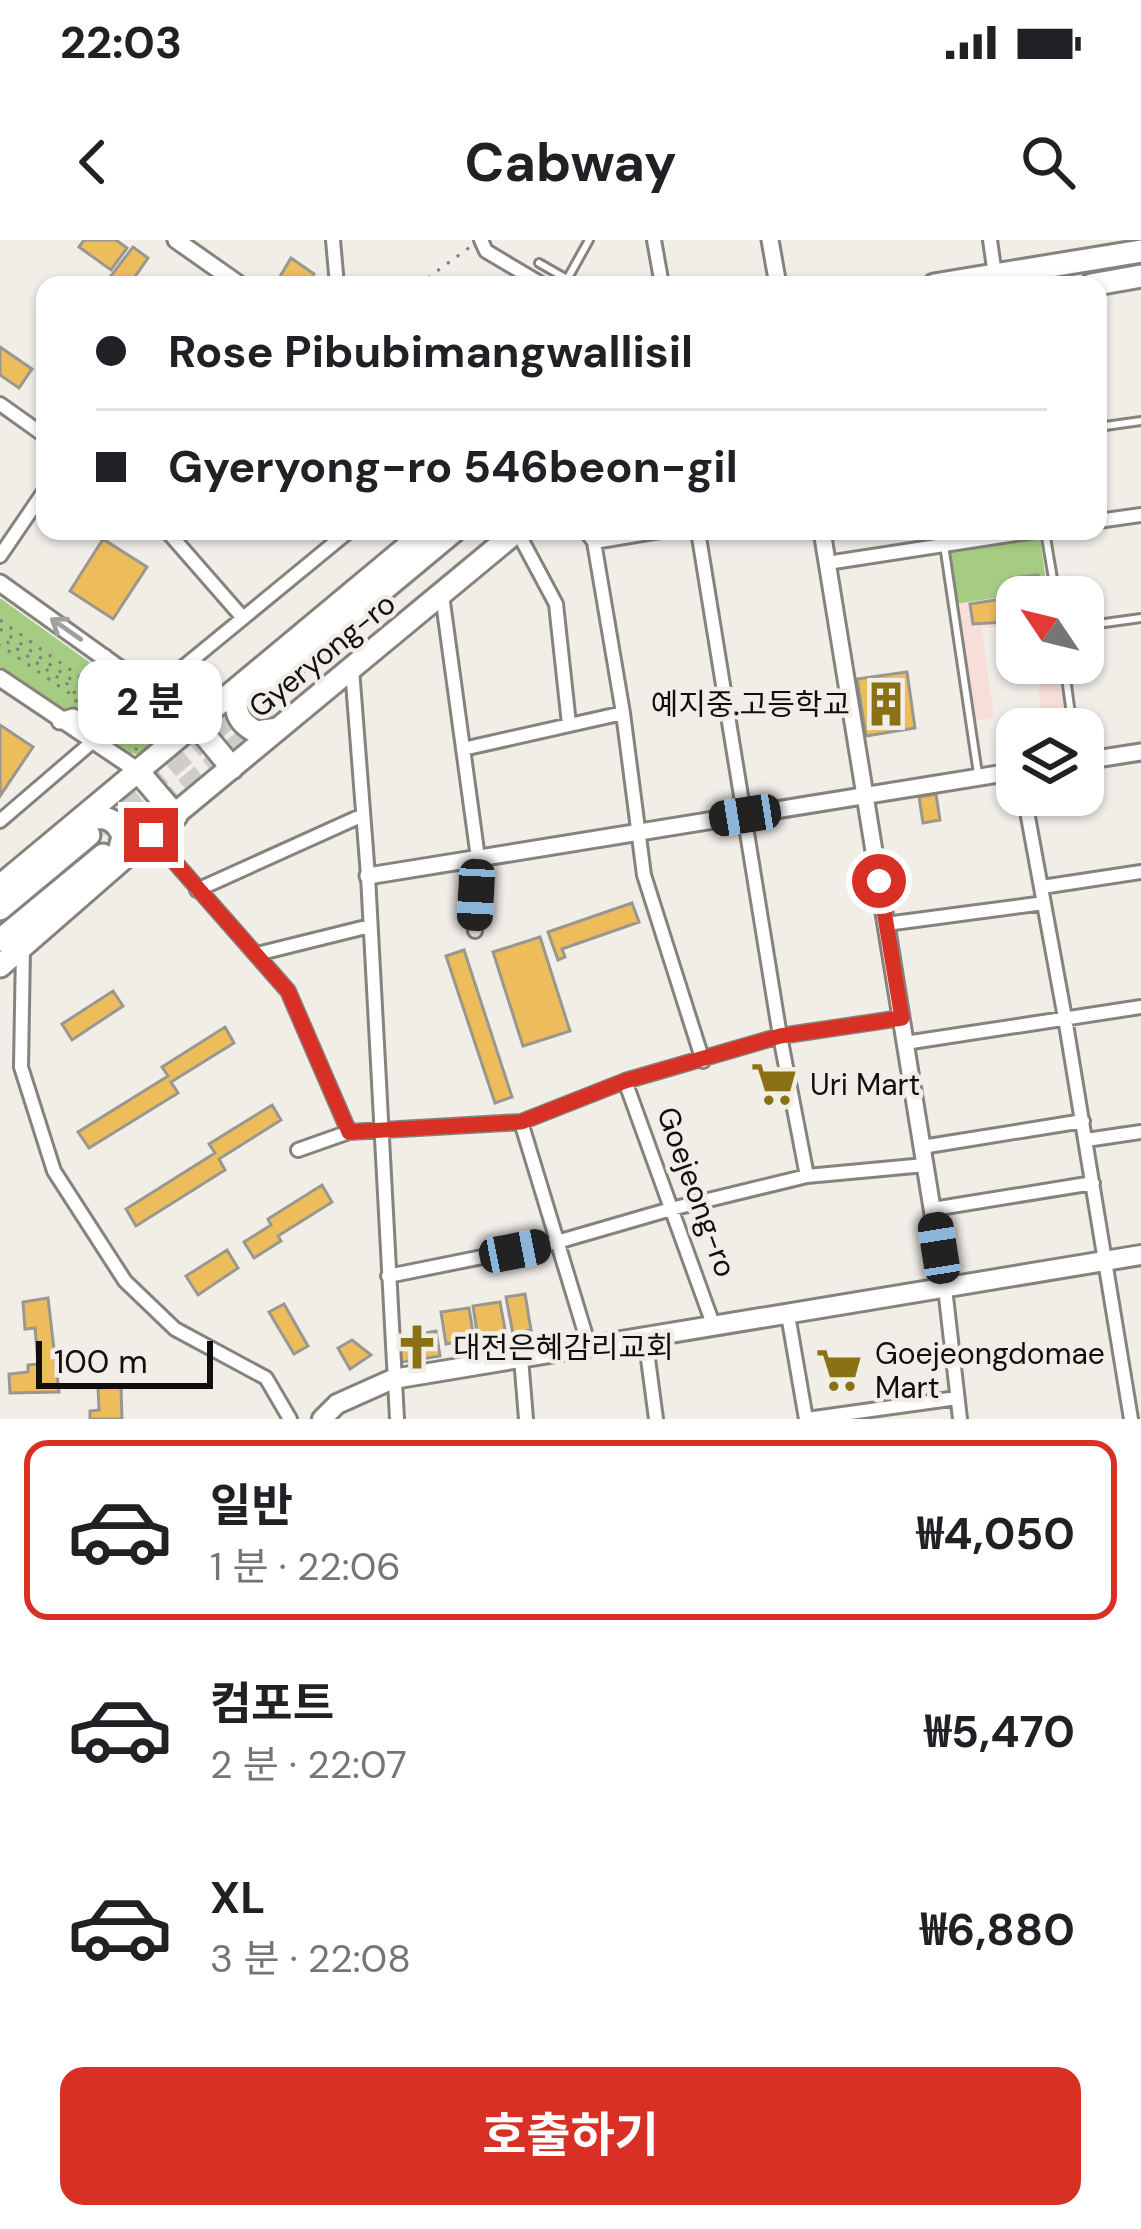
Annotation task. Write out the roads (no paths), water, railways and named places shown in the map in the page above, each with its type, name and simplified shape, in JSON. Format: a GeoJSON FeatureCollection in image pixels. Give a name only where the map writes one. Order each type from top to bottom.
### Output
{"type":"FeatureCollection","features":[{"type":"Feature","properties":{"kind":"main road"},"geometry":{"type":"LineString","coordinates":[[989,276],[1141,251]]}},
{"type":"Feature","properties":{"kind":"main road"},"geometry":{"type":"LineString","coordinates":[[1107,282],[1141,276]]}},
{"type":"Feature","properties":{"kind":"main road","name":"Gyeryong-ro"},"geometry":{"type":"LineString","coordinates":[[252,686],[416,540]]}},
{"type":"Feature","properties":{"kind":"main road","name":"Gyeryong-ro"},"geometry":{"type":"LineString","coordinates":[[0,909],[83,829],[133,762],[252,686],[442,540]]}},
{"type":"Feature","properties":{"kind":"main road","name":"Gyeryong-ro"},"geometry":{"type":"LineString","coordinates":[[0,940],[176,816],[279,720],[489,540]]}},
{"type":"Feature","properties":{"kind":"main road","name":"Gyeryong-ro"},"geometry":{"type":"LineString","coordinates":[[279,720],[352,669],[507,540]]}},
{"type":"Feature","properties":{"kind":"main road"},"geometry":{"type":"LineString","coordinates":[[252,686],[235,703],[241,722],[266,733],[279,720]]}},
{"type":"Feature","properties":{"kind":"main road"},"geometry":{"type":"LineString","coordinates":[[194,722],[232,768]]}},
{"type":"Feature","properties":{"kind":"main road"},"geometry":{"type":"LineString","coordinates":[[133,762],[176,816]]}},
{"type":"Feature","properties":{"kind":"main road"},"geometry":{"type":"LineString","coordinates":[[0,886],[102,817],[121,830],[123,845],[108,861]]}},
{"type":"Feature","properties":{"kind":"main road","name":"Gyeryong-ro"},"geometry":{"type":"LineString","coordinates":[[0,965],[108,861]]}},
{"type":"Feature","properties":{"kind":"main road","name":"Goejeong-ro"},"geometry":{"type":"LineString","coordinates":[[322,1419],[337,1404],[393,1379],[1141,1255]]}},
{"type":"Feature","properties":{"kind":"street"},"geometry":{"type":"LineString","coordinates":[[176,240],[227,276]]}},
{"type":"Feature","properties":{"kind":"street"},"geometry":{"type":"LineString","coordinates":[[333,240],[336,276]]}},
{"type":"Feature","properties":{"kind":"street"},"geometry":{"type":"LineString","coordinates":[[480,240],[486,251],[528,276]]}},
{"type":"Feature","properties":{"kind":"street"},"geometry":{"type":"LineString","coordinates":[[654,240],[660,276]]}},
{"type":"Feature","properties":{"kind":"street"},"geometry":{"type":"LineString","coordinates":[[770,240],[776,276]]}},
{"type":"Feature","properties":{"kind":"street"},"geometry":{"type":"LineString","coordinates":[[990,240],[995,275]]}},
{"type":"Feature","properties":{"kind":"street"},"geometry":{"type":"LineString","coordinates":[[0,404],[36,430]]}},
{"type":"Feature","properties":{"kind":"street"},"geometry":{"type":"LineString","coordinates":[[0,556],[36,503]]}},
{"type":"Feature","properties":{"kind":"street"},"geometry":{"type":"LineString","coordinates":[[1107,520],[1141,515]]}},
{"type":"Feature","properties":{"kind":"street"},"geometry":{"type":"LineString","coordinates":[[174,540],[243,618]]}},
{"type":"Feature","properties":{"kind":"street"},"geometry":{"type":"LineString","coordinates":[[153,692],[338,540]]}},
{"type":"Feature","properties":{"kind":"street","name":"Gyeryong-ro"},"geometry":{"type":"LineString","coordinates":[[522,540],[556,604],[569,724]]}},
{"type":"Feature","properties":{"kind":"street"},"geometry":{"type":"LineString","coordinates":[[591,540],[623,712],[644,874],[703,1060]]}},
{"type":"Feature","properties":{"kind":"street"},"geometry":{"type":"LineString","coordinates":[[699,540],[807,1176]]}},
{"type":"Feature","properties":{"kind":"street"},"geometry":{"type":"LineString","coordinates":[[823,540],[933,1209],[960,1419]]}},
{"type":"Feature","properties":{"kind":"street"},"geometry":{"type":"LineString","coordinates":[[827,563],[976,540]]}},
{"type":"Feature","properties":{"kind":"street"},"geometry":{"type":"LineString","coordinates":[[0,583],[194,722]]}},
{"type":"Feature","properties":{"kind":"street"},"geometry":{"type":"LineString","coordinates":[[442,596],[478,858],[475,931]]}},
{"type":"Feature","properties":{"kind":"street"},"geometry":{"type":"LineString","coordinates":[[60,721],[73,716],[95,724],[107,716],[115,704],[116,690],[105,674],[104,657]]}},
{"type":"Feature","properties":{"kind":"street"},"geometry":{"type":"LineString","coordinates":[[352,669],[398,1419]]}},
{"type":"Feature","properties":{"kind":"street"},"geometry":{"type":"LineString","coordinates":[[0,678],[92,742],[133,762]]}},
{"type":"Feature","properties":{"kind":"street"},"geometry":{"type":"LineString","coordinates":[[463,748],[623,712]]}},
{"type":"Feature","properties":{"kind":"street"},"geometry":{"type":"LineString","coordinates":[[0,820],[92,742]]}},
{"type":"Feature","properties":{"kind":"street"},"geometry":{"type":"LineString","coordinates":[[1104,758],[1141,752]]}},
{"type":"Feature","properties":{"kind":"street"},"geometry":{"type":"LineString","coordinates":[[368,876],[996,774]]}},
{"type":"Feature","properties":{"kind":"street"},"geometry":{"type":"LineString","coordinates":[[196,890],[363,814]]}},
{"type":"Feature","properties":{"kind":"street"},"geometry":{"type":"LineString","coordinates":[[1028,816],[1134,1389],[1131,1419]]}},
{"type":"Feature","properties":{"kind":"street"},"geometry":{"type":"LineString","coordinates":[[151,835],[288,991],[349,1132]]}},
{"type":"Feature","properties":{"kind":"street"},"geometry":{"type":"LineString","coordinates":[[1042,887],[1141,872]]}},
{"type":"Feature","properties":{"kind":"street"},"geometry":{"type":"LineString","coordinates":[[886,925],[1043,903]]}},
{"type":"Feature","properties":{"kind":"street"},"geometry":{"type":"LineString","coordinates":[[257,954],[370,926]]}},
{"type":"Feature","properties":{"kind":"street"},"geometry":{"type":"LineString","coordinates":[[22,946],[21,1067],[53,1171],[125,1281],[175,1329],[266,1378],[290,1419]]}},
{"type":"Feature","properties":{"kind":"street"},"geometry":{"type":"LineString","coordinates":[[905,1043],[1141,1006]]}},
{"type":"Feature","properties":{"kind":"street"},"geometry":{"type":"LineString","coordinates":[[298,1150],[349,1132],[521,1122],[625,1081],[780,1036],[902,1018]]}},
{"type":"Feature","properties":{"kind":"street","name":"Goejeong-ro"},"geometry":{"type":"LineString","coordinates":[[625,1081],[713,1324]]}},
{"type":"Feature","properties":{"kind":"street"},"geometry":{"type":"LineString","coordinates":[[922,1147],[1083,1121]]}},
{"type":"Feature","properties":{"kind":"street"},"geometry":{"type":"LineString","coordinates":[[521,1122],[589,1346]]}},
{"type":"Feature","properties":{"kind":"street"},"geometry":{"type":"LineString","coordinates":[[1086,1140],[1141,1132]]}},
{"type":"Feature","properties":{"kind":"street"},"geometry":{"type":"LineString","coordinates":[[388,1276],[557,1242],[807,1176],[925,1165]]}},
{"type":"Feature","properties":{"kind":"street"},"geometry":{"type":"LineString","coordinates":[[933,1209],[1093,1183]]}},
{"type":"Feature","properties":{"kind":"street"},"geometry":{"type":"LineString","coordinates":[[788,1315],[806,1419],[957,1398]]}},
{"type":"Feature","properties":{"kind":"street"},"geometry":{"type":"LineString","coordinates":[[644,1336],[656,1419]]}},
{"type":"Feature","properties":{"kind":"street"},"geometry":{"type":"LineString","coordinates":[[520,1358],[526,1419]]}},
{"type":"Feature","properties":{"kind":"lane"},"geometry":{"type":"LineString","coordinates":[[568,276],[589,240]]}},
{"type":"Feature","properties":{"kind":"lane"},"geometry":{"type":"LineString","coordinates":[[538,262],[557,276]]}},
{"type":"Feature","properties":{"kind":"lane"},"geometry":{"type":"LineString","coordinates":[[1107,427],[1141,421]]}},
{"type":"Feature","properties":{"kind":"lane"},"geometry":{"type":"LineString","coordinates":[[1047,540],[1053,576]]}},
{"type":"Feature","properties":{"kind":"lane"},"geometry":{"type":"LineString","coordinates":[[944,545],[979,777]]}},
{"type":"Feature","properties":{"kind":"lane"},"geometry":{"type":"LineString","coordinates":[[1104,623],[1141,618]]}},
{"type":"Feature","properties":{"kind":"tunnel"},"geometry":{"type":"LineString","coordinates":[[98,828],[258,694]]}},
{"type":"Feature","properties":{"kind":"tunnel"},"geometry":{"type":"LineString","coordinates":[[113,847],[274,715]]}},
{"type":"Feature","properties":{"kind":"place","name":"예지중.고등학교"},"geometry":{"type":"Point","coordinates":[886,704]}},
{"type":"Feature","properties":{"kind":"place","name":"Uri Mart"},"geometry":{"type":"Point","coordinates":[774,1084]}},
{"type":"Feature","properties":{"kind":"place","name":"대전은혜감리교회"},"geometry":{"type":"Point","coordinates":[417,1347]}},
{"type":"Feature","properties":{"kind":"place","name":"Goejeongdomae Mart"},"geometry":{"type":"Point","coordinates":[839,1370]}}]}
